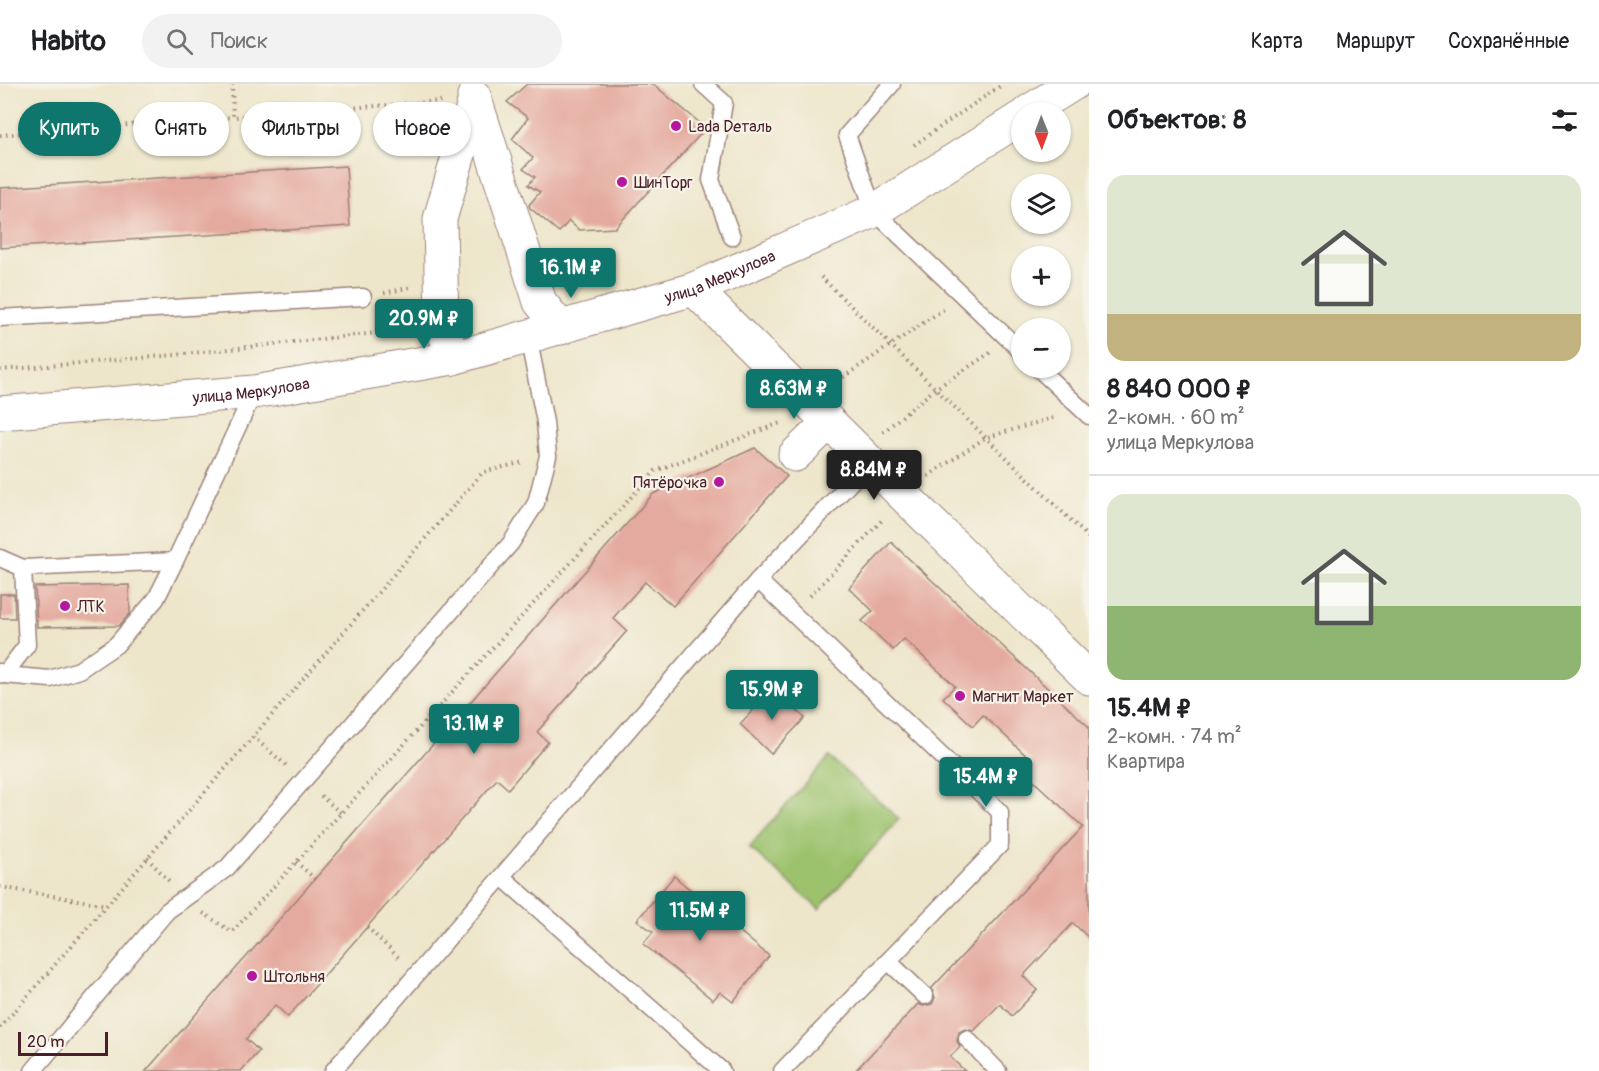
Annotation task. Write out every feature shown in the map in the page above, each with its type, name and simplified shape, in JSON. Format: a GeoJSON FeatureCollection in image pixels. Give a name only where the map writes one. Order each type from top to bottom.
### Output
{"type":"FeatureCollection","features":[{"type":"Feature","properties":{"kind":"street"},"geometry":{"type":"LineString","coordinates":[[1044,102],[1073,84]]}},
{"type":"Feature","properties":{"kind":"street"},"geometry":{"type":"LineString","coordinates":[[453,358],[442,325],[440,219],[472,91]]}},
{"type":"Feature","properties":{"kind":"street"},"geometry":{"type":"LineString","coordinates":[[472,91],[540,302],[561,328]]}},
{"type":"Feature","properties":{"kind":"street","name":"улица Меркулова"},"geometry":{"type":"LineString","coordinates":[[0,413],[254,392],[453,358],[561,328],[694,289],[874,211],[1011,124]]}},
{"type":"Feature","properties":{"kind":"street"},"geometry":{"type":"LineString","coordinates":[[694,289],[810,430],[865,457],[1089,678]]}},
{"type":"Feature","properties":{"kind":"lane"},"geometry":{"type":"LineString","coordinates":[[702,84],[724,103],[711,180],[732,237]]}},
{"type":"Feature","properties":{"kind":"lane"},"geometry":{"type":"LineString","coordinates":[[892,84],[847,135],[874,211],[1011,342]]}},
{"type":"Feature","properties":{"kind":"lane"},"geometry":{"type":"LineString","coordinates":[[0,318],[363,297]]}},
{"type":"Feature","properties":{"kind":"lane"},"geometry":{"type":"LineString","coordinates":[[33,1071],[167,911],[228,868],[511,543],[536,503],[548,456],[545,422],[528,336]]}},
{"type":"Feature","properties":{"kind":"lane"},"geometry":{"type":"LineString","coordinates":[[1049,378],[1089,416]]}},
{"type":"Feature","properties":{"kind":"lane"},"geometry":{"type":"LineString","coordinates":[[2,673],[50,679],[79,670],[116,645],[156,598],[254,392]]}},
{"type":"Feature","properties":{"kind":"lane"},"geometry":{"type":"LineString","coordinates":[[333,1071],[865,457]]}},
{"type":"Feature","properties":{"kind":"lane"},"geometry":{"type":"LineString","coordinates":[[0,558],[23,568],[175,561]]}},
{"type":"Feature","properties":{"kind":"lane"},"geometry":{"type":"LineString","coordinates":[[2,673],[27,645],[23,568]]}},
{"type":"Feature","properties":{"kind":"lane"},"geometry":{"type":"LineString","coordinates":[[758,580],[1000,812],[1000,845],[782,1071]]}},
{"type":"Feature","properties":{"kind":"lane"},"geometry":{"type":"LineString","coordinates":[[502,877],[722,1071]]}},
{"type":"Feature","properties":{"kind":"lane"},"geometry":{"type":"LineString","coordinates":[[888,961],[925,996]]}},
{"type":"Feature","properties":{"kind":"lane"},"geometry":{"type":"LineString","coordinates":[[967,1039],[998,1071]]}},
{"type":"Feature","properties":{"kind":"path"},"geometry":{"type":"LineString","coordinates":[[231,84],[232,117]]}},
{"type":"Feature","properties":{"kind":"path"},"geometry":{"type":"LineString","coordinates":[[909,148],[1003,84]]}},
{"type":"Feature","properties":{"kind":"path"},"geometry":{"type":"LineString","coordinates":[[0,135],[232,117],[472,91]]}},
{"type":"Feature","properties":{"kind":"path"},"geometry":{"type":"LineString","coordinates":[[821,278],[1089,538]]}},
{"type":"Feature","properties":{"kind":"path"},"geometry":{"type":"LineString","coordinates":[[363,297],[441,281]]}},
{"type":"Feature","properties":{"kind":"path"},"geometry":{"type":"LineString","coordinates":[[201,912],[232,932],[655,471],[786,421],[810,430],[890,345],[963,296]]}},
{"type":"Feature","properties":{"kind":"path"},"geometry":{"type":"LineString","coordinates":[[0,370],[175,355],[442,325]]}},
{"type":"Feature","properties":{"kind":"path"},"geometry":{"type":"LineString","coordinates":[[865,457],[935,389],[996,349]]}},
{"type":"Feature","properties":{"kind":"path"},"geometry":{"type":"LineString","coordinates":[[0,1028],[483,472],[548,456]]}},
{"type":"Feature","properties":{"kind":"path"},"geometry":{"type":"LineString","coordinates":[[296,862],[315,879]]}},
{"type":"Feature","properties":{"kind":"path"},"geometry":{"type":"LineString","coordinates":[[0,887],[106,905]]}},
{"type":"Feature","properties":{"kind":"path"},"geometry":{"type":"LineString","coordinates":[[367,927],[408,967]]}},
{"type":"Feature","properties":{"kind":"green space"},"geometry":{"type":"Polygon","coordinates":[[[829,757],[899,819],[819,909],[749,847],[829,757]]]}},
{"type":"Feature","properties":{"kind":"building"},"geometry":{"type":"Polygon","coordinates":[[[527,84],[653,84],[706,128],[615,228],[579,230],[569,221],[559,232],[530,208],[529,205],[540,192],[528,185],[535,177],[523,169],[533,158],[512,139],[528,118],[507,102],[527,84]]]}},
{"type":"Feature","properties":{"kind":"building"},"geometry":{"type":"Polygon","coordinates":[[[346,166],[350,226],[0,248],[0,188],[346,166]]]}},
{"type":"Feature","properties":{"kind":"building"},"geometry":{"type":"Polygon","coordinates":[[[755,448],[787,476],[673,606],[645,582],[613,618],[627,631],[537,732],[548,742],[508,789],[497,779],[288,1017],[275,1005],[246,1039],[259,1051],[241,1071],[146,1071],[653,494],[755,448]]]}},
{"type":"Feature","properties":{"kind":"building"},"geometry":{"type":"Polygon","coordinates":[[[891,542],[1089,727],[1089,938],[1073,923],[1023,976],[1037,990],[1012,1016],[1000,1004],[974,1031],[965,1029],[959,1032],[957,1041],[960,1047],[950,1057],[965,1071],[855,1071],[918,1004],[923,1006],[932,1004],[935,998],[932,988],[1083,827],[1024,772],[1033,762],[983,715],[973,726],[943,698],[955,686],[904,639],[893,650],[862,621],[873,611],[849,588],[891,542]]]}},
{"type":"Feature","properties":{"kind":"building","name":"ЛТК"},"geometry":{"type":"Polygon","coordinates":[[[129,585],[130,613],[119,626],[37,627],[35,587],[129,585]]]}},
{"type":"Feature","properties":{"kind":"building"},"geometry":{"type":"Polygon","coordinates":[[[0,594],[14,594],[15,618],[0,618],[0,594]]]}},
{"type":"Feature","properties":{"kind":"building"},"geometry":{"type":"Polygon","coordinates":[[[773,689],[805,718],[771,754],[740,724],[773,689]]]}},
{"type":"Feature","properties":{"kind":"building"},"geometry":{"type":"Polygon","coordinates":[[[674,876],[769,956],[733,1002],[720,992],[713,1000],[643,944],[653,932],[637,920],[674,876]]]}},
{"type":"Feature","properties":{"kind":"place","name":"Lada Dеталь"},"geometry":{"type":"Point","coordinates":[676,126]}},
{"type":"Feature","properties":{"kind":"place","name":"ШинТорг"},"geometry":{"type":"Point","coordinates":[622,182]}},
{"type":"Feature","properties":{"kind":"place","name":"Пятёрочка"},"geometry":{"type":"Point","coordinates":[719,482]}},
{"type":"Feature","properties":{"kind":"place","name":"ЛТК"},"geometry":{"type":"Point","coordinates":[65,606]}},
{"type":"Feature","properties":{"kind":"place","name":"Магнит Маркет"},"geometry":{"type":"Point","coordinates":[960,696]}},
{"type":"Feature","properties":{"kind":"place","name":"Штольня"},"geometry":{"type":"Point","coordinates":[252,976]}}]}
